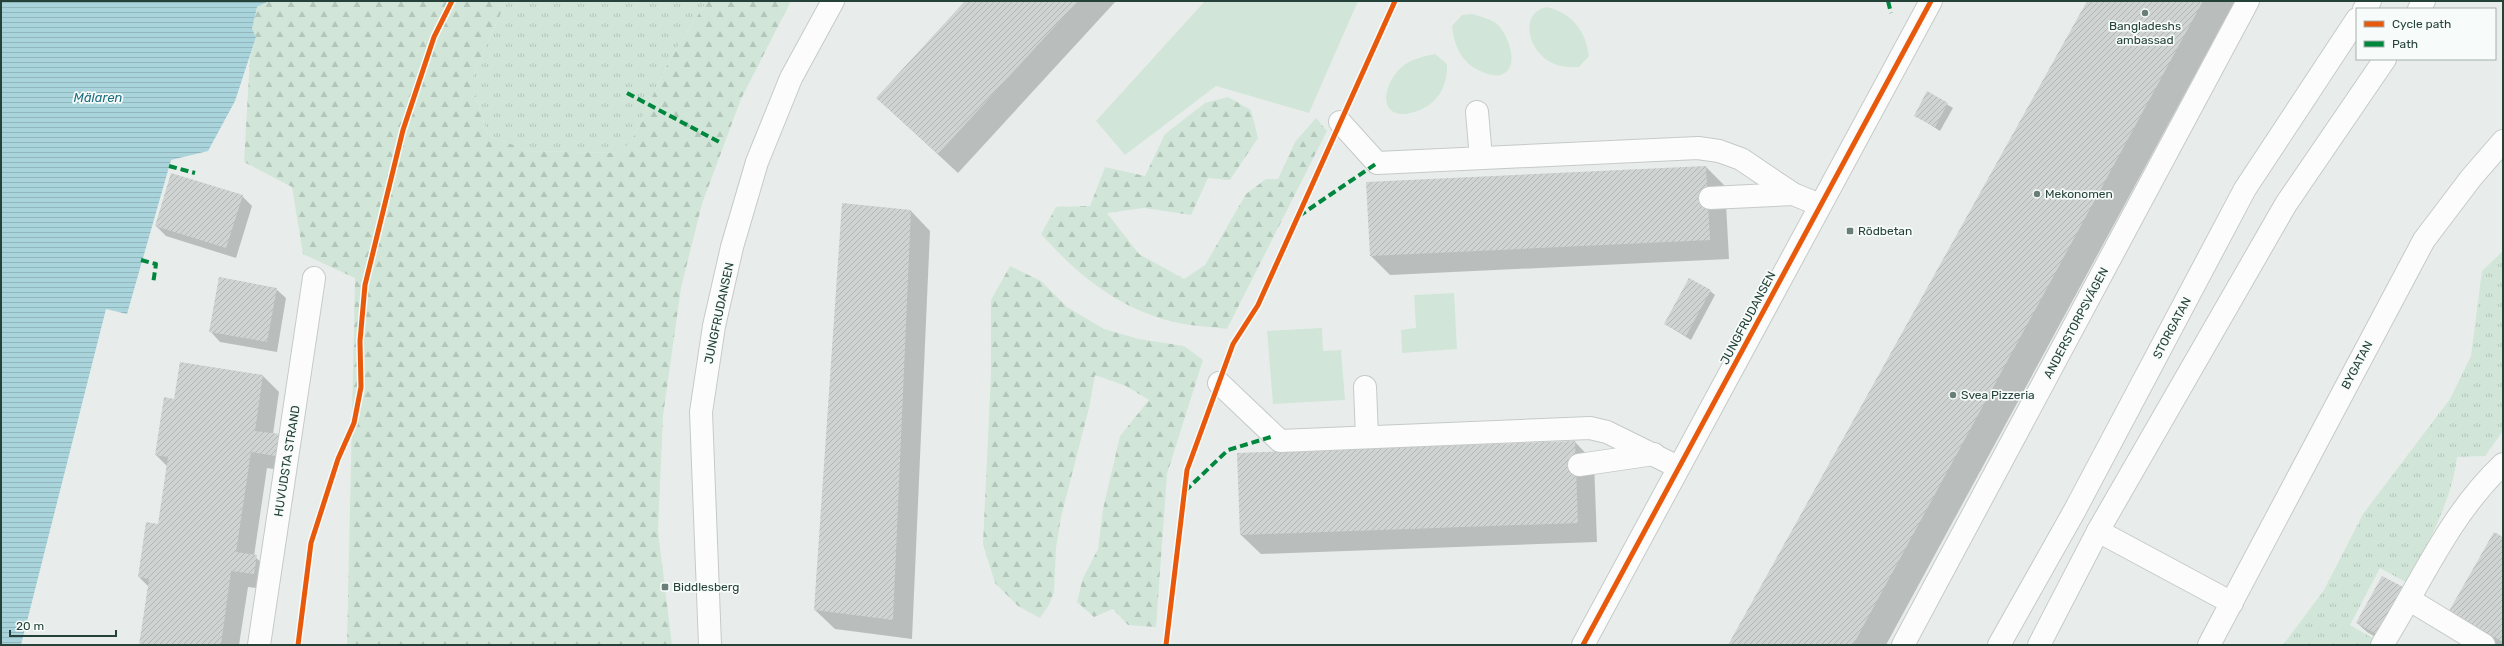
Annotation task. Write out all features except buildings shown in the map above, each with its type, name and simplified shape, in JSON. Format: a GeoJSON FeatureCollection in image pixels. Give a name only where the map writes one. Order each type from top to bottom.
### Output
{"type":"FeatureCollection","features":[{"type":"Feature","properties":{"kind":"street","name":"JUNGFRUDANSEN"},"geometry":{"type":"LineString","coordinates":[[710,645],[701,412],[714,326],[732,247],[757,162],[791,78],[833,1]]}},
{"type":"Feature","properties":{"kind":"street","name":"JUNGFRUDANSEN"},"geometry":{"type":"LineString","coordinates":[[1583,645],[1931,1]]}},
{"type":"Feature","properties":{"kind":"street","name":"ANDERSTORPSVÄGEN"},"geometry":{"type":"LineString","coordinates":[[1903,645],[2248,1]]}},
{"type":"Feature","properties":{"kind":"street","name":"STORGATAN"},"geometry":{"type":"LineString","coordinates":[[1999,645],[2075,510],[2246,189],[2356,21]]}},
{"type":"Feature","properties":{"kind":"street"},"geometry":{"type":"LineString","coordinates":[[2039,645],[2098,531],[2286,204],[2383,60]]}},
{"type":"Feature","properties":{"kind":"street"},"geometry":{"type":"LineString","coordinates":[[1477,112],[1481,158]]}},
{"type":"Feature","properties":{"kind":"street"},"geometry":{"type":"LineString","coordinates":[[1340,122],[1377,163],[1698,148],[1719,151],[1741,159],[1793,194],[1820,205]]}},
{"type":"Feature","properties":{"kind":"street","name":"BYGATAN"},"geometry":{"type":"LineString","coordinates":[[2209,645],[2424,240],[2503,141]]}},
{"type":"Feature","properties":{"kind":"street"},"geometry":{"type":"LineString","coordinates":[[1710,198],[1793,194]]}},
{"type":"Feature","properties":{"kind":"street","name":"HUVUDSTA STRAND"},"geometry":{"type":"LineString","coordinates":[[259,645],[314,278]]}},
{"type":"Feature","properties":{"kind":"street"},"geometry":{"type":"LineString","coordinates":[[1219,383],[1280,441],[1590,428],[1607,432],[1678,467]]}},
{"type":"Feature","properties":{"kind":"street"},"geometry":{"type":"LineString","coordinates":[[1365,387],[1367,437]]}},
{"type":"Feature","properties":{"kind":"street"},"geometry":{"type":"LineString","coordinates":[[1579,465],[1654,454]]}},
{"type":"Feature","properties":{"kind":"street"},"geometry":{"type":"LineString","coordinates":[[2382,645],[2410,600],[2428,562],[2447,530],[2503,464]]}},
{"type":"Feature","properties":{"kind":"street"},"geometry":{"type":"LineString","coordinates":[[2098,531],[2232,603]]}},
{"type":"Feature","properties":{"kind":"street"},"geometry":{"type":"LineString","coordinates":[[2410,600],[2484,645]]}},
{"type":"Feature","properties":{"kind":"green space"},"geometry":{"type":"Polygon","coordinates":[[[269,1],[506,1],[471,80],[488,135],[528,151],[620,153],[632,140],[669,61],[707,1],[791,1],[741,99],[702,204],[681,288],[663,416],[658,531],[672,645],[347,645],[355,278],[303,254],[292,187],[244,162],[250,57],[256,37],[252,30],[257,7],[269,1]]]}},
{"type":"Feature","properties":{"kind":"green space"},"geometry":{"type":"Polygon","coordinates":[[[506,1],[707,1],[669,61],[632,140],[621,153],[528,151],[488,135],[471,80],[506,1]]]}},
{"type":"Feature","properties":{"kind":"green space"},"geometry":{"type":"Polygon","coordinates":[[[1205,1],[1358,1],[1309,113],[1216,86],[1125,155],[1096,121],[1205,1]]]}},
{"type":"Feature","properties":{"kind":"green space"},"geometry":{"type":"Polygon","coordinates":[[[1547,7],[1564,14],[1576,24],[1581,31],[1589,56],[1579,67],[1565,67],[1556,65],[1544,58],[1534,45],[1529,29],[1530,22],[1533,15],[1539,10],[1547,7]]]}},
{"type":"Feature","properties":{"kind":"green space"},"geometry":{"type":"Polygon","coordinates":[[[1473,14],[1496,23],[1505,36],[1511,50],[1512,58],[1508,70],[1503,74],[1494,75],[1478,70],[1466,61],[1458,49],[1452,26],[1462,15],[1473,14]]]}},
{"type":"Feature","properties":{"kind":"green space"},"geometry":{"type":"Polygon","coordinates":[[[1435,54],[1447,64],[1445,82],[1438,96],[1426,107],[1408,114],[1398,114],[1392,111],[1388,106],[1386,94],[1395,75],[1410,61],[1435,54]]]}},
{"type":"Feature","properties":{"kind":"green space"},"geometry":{"type":"Polygon","coordinates":[[[1228,97],[1251,110],[1258,138],[1230,180],[1208,178],[1191,215],[1144,208],[1107,213],[1139,254],[1184,279],[1205,265],[1246,194],[1266,179],[1278,179],[1295,142],[1316,118],[1327,131],[1227,329],[1173,322],[1147,314],[1129,306],[1097,286],[1082,274],[1041,234],[1056,207],[1090,206],[1105,167],[1145,176],[1165,134],[1205,103],[1228,97]]]}},
{"type":"Feature","properties":{"kind":"green space"},"geometry":{"type":"Polygon","coordinates":[[[2503,251],[2503,431],[2485,456],[2457,457],[2450,491],[2444,507],[2407,583],[2380,568],[2350,625],[2374,639],[2370,645],[2283,645],[2324,590],[2363,514],[2450,399],[2471,356],[2482,271],[2503,251]]]}},
{"type":"Feature","properties":{"kind":"green space"},"geometry":{"type":"Polygon","coordinates":[[[1010,266],[1041,281],[1067,307],[1104,329],[1139,339],[1184,346],[1203,360],[1167,474],[1156,627],[1128,625],[1113,609],[1094,617],[1077,602],[1083,578],[1098,549],[1103,509],[1120,436],[1149,400],[1126,386],[1095,375],[1089,408],[1061,517],[1056,548],[1054,592],[1049,605],[1040,618],[1018,606],[995,583],[983,544],[991,373],[991,300],[1010,266]]]}},
{"type":"Feature","properties":{"kind":"green space"},"geometry":{"type":"Polygon","coordinates":[[[1454,293],[1457,349],[1402,353],[1401,330],[1416,328],[1414,295],[1454,293]]]}},
{"type":"Feature","properties":{"kind":"green space"},"geometry":{"type":"Polygon","coordinates":[[[1322,328],[1323,351],[1341,350],[1345,400],[1273,404],[1267,331],[1322,328]]]}},
{"type":"Feature","properties":{"kind":"water","name":"Mälaren"},"geometry":{"type":"Polygon","coordinates":[[[1,1],[269,1],[257,7],[252,29],[256,37],[235,101],[208,151],[171,160],[127,314],[106,309],[21,645],[1,645],[1,1]]]}},
{"type":"Feature","properties":{"kind":"marked path"},"geometry":{"type":"LineString","coordinates":[[1888,1],[1891,13]]}},
{"type":"Feature","properties":{"kind":"marked path"},"geometry":{"type":"LineString","coordinates":[[627,93],[721,143]]}},
{"type":"Feature","properties":{"kind":"marked path"},"geometry":{"type":"LineString","coordinates":[[1299,216],[1377,163]]}},
{"type":"Feature","properties":{"kind":"marked path"},"geometry":{"type":"LineString","coordinates":[[169,166],[195,173]]}},
{"type":"Feature","properties":{"kind":"marked path"},"geometry":{"type":"LineString","coordinates":[[141,260],[156,264],[153,284]]}},
{"type":"Feature","properties":{"kind":"marked path"},"geometry":{"type":"LineString","coordinates":[[1185,491],[1228,450],[1274,436]]}},
{"type":"Feature","properties":{"kind":"cycle path"},"geometry":{"type":"LineString","coordinates":[[298,645],[311,543],[338,459],[354,423],[361,387],[360,341],[365,285],[403,130],[434,37],[452,1]]}},
{"type":"Feature","properties":{"kind":"cycle path"},"geometry":{"type":"LineString","coordinates":[[1166,645],[1187,470],[1233,344],[1258,305],[1395,1]]}},
{"type":"Feature","properties":{"kind":"cycle path"},"geometry":{"type":"LineString","coordinates":[[1583,645],[1931,1]]}},
{"type":"Feature","properties":{"kind":"place","name":"Bangladeshs ambassad"},"geometry":{"type":"Point","coordinates":[2145,13]}},
{"type":"Feature","properties":{"kind":"place","name":"Mekonomen"},"geometry":{"type":"Point","coordinates":[2037,194]}},
{"type":"Feature","properties":{"kind":"place","name":"Rödbetan"},"geometry":{"type":"Point","coordinates":[1850,231]}},
{"type":"Feature","properties":{"kind":"place","name":"Svea Pizzeria"},"geometry":{"type":"Point","coordinates":[1953,395]}},
{"type":"Feature","properties":{"kind":"place","name":"Biddlesberg"},"geometry":{"type":"Point","coordinates":[665,587]}}]}
